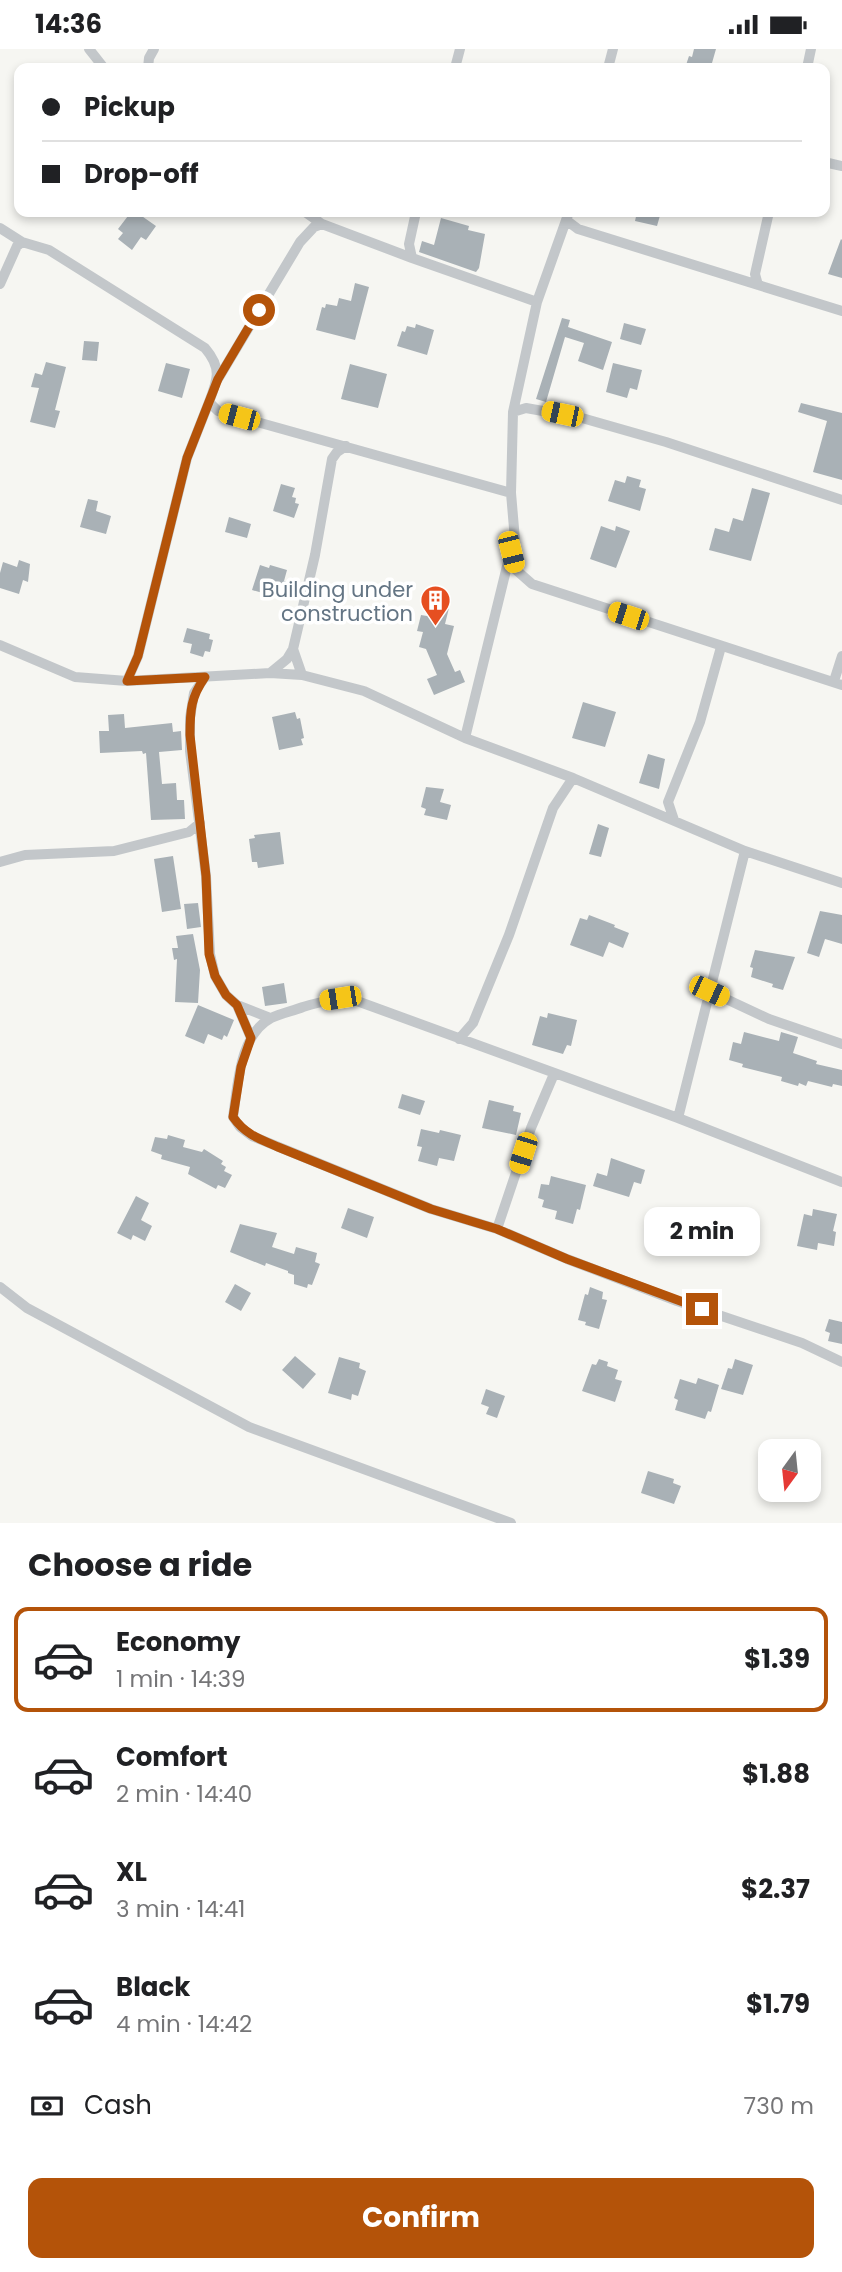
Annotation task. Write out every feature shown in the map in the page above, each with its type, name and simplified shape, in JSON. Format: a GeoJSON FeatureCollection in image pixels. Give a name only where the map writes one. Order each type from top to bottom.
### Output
{"type":"FeatureCollection","features":[{"type":"Feature","properties":{"kind":"street"},"geometry":{"type":"LineString","coordinates":[[89,49],[100,63]]}},
{"type":"Feature","properties":{"kind":"street"},"geometry":{"type":"LineString","coordinates":[[312,217],[323,225],[537,302]]}},
{"type":"Feature","properties":{"kind":"street"},"geometry":{"type":"LineString","coordinates":[[412,258],[409,243],[415,217]]}},
{"type":"Feature","properties":{"kind":"street"},"geometry":{"type":"LineString","coordinates":[[465,738],[514,540],[511,493],[513,412],[537,302],[567,217]]}},
{"type":"Feature","properties":{"kind":"street"},"geometry":{"type":"LineString","coordinates":[[568,217],[578,229],[842,311]]}},
{"type":"Feature","properties":{"kind":"street"},"geometry":{"type":"LineString","coordinates":[[758,285],[755,274],[768,217]]}},
{"type":"Feature","properties":{"kind":"street"},"geometry":{"type":"LineString","coordinates":[[127,681],[138,656],[187,458],[218,379],[300,242],[314,227],[323,225]]}},
{"type":"Feature","properties":{"kind":"street"},"geometry":{"type":"LineString","coordinates":[[0,228],[22,242],[49,250],[205,348],[212,357],[218,379]]}},
{"type":"Feature","properties":{"kind":"street"},"geometry":{"type":"LineString","coordinates":[[0,284],[17,246],[22,242]]}},
{"type":"Feature","properties":{"kind":"street"},"geometry":{"type":"LineString","coordinates":[[209,402],[218,411],[511,493]]}},
{"type":"Feature","properties":{"kind":"street"},"geometry":{"type":"LineString","coordinates":[[513,412],[526,408],[582,418],[666,442],[842,500]]}},
{"type":"Feature","properties":{"kind":"street"},"geometry":{"type":"LineString","coordinates":[[270,673],[287,659],[293,649],[315,555],[332,459],[346,446]]}},
{"type":"Feature","properties":{"kind":"street"},"geometry":{"type":"LineString","coordinates":[[511,552],[515,569],[532,584],[721,647],[838,683],[842,656]]}},
{"type":"Feature","properties":{"kind":"street"},"geometry":{"type":"LineString","coordinates":[[0,645],[75,677],[127,681],[270,673],[302,675],[364,691],[465,738],[573,778],[745,851],[842,883]]}},
{"type":"Feature","properties":{"kind":"street"},"geometry":{"type":"LineString","coordinates":[[674,820],[668,802],[699,722],[721,647]]}},
{"type":"Feature","properties":{"kind":"street"},"geometry":{"type":"LineString","coordinates":[[293,649],[302,675]]}},
{"type":"Feature","properties":{"kind":"street"},"geometry":{"type":"LineString","coordinates":[[205,677],[194,693],[190,718],[190,751],[206,876],[209,954],[215,976],[226,995],[237,1005],[270,1018]]}},
{"type":"Feature","properties":{"kind":"street"},"geometry":{"type":"LineString","coordinates":[[459,1039],[473,1023],[509,935],[553,808],[573,778]]}},
{"type":"Feature","properties":{"kind":"street"},"geometry":{"type":"LineString","coordinates":[[0,862],[25,855],[114,851],[189,832],[200,823]]}},
{"type":"Feature","properties":{"kind":"street"},"geometry":{"type":"LineString","coordinates":[[678,1118],[745,851]]}},
{"type":"Feature","properties":{"kind":"street"},"geometry":{"type":"LineString","coordinates":[[709,991],[769,1019],[842,1044]]}},
{"type":"Feature","properties":{"kind":"street"},"geometry":{"type":"LineString","coordinates":[[842,1182],[678,1118],[357,1001],[340,998],[270,1018],[251,1038],[241,1067],[233,1117],[240,1128],[252,1136],[431,1209],[497,1229],[677,1301],[802,1343],[842,1362]]}},
{"type":"Feature","properties":{"kind":"street"},"geometry":{"type":"LineString","coordinates":[[237,1005],[251,1038]]}},
{"type":"Feature","properties":{"kind":"street"},"geometry":{"type":"LineString","coordinates":[[473,1023],[476,1045]]}},
{"type":"Feature","properties":{"kind":"street"},"geometry":{"type":"LineString","coordinates":[[497,1229],[531,1128],[554,1074]]}},
{"type":"Feature","properties":{"kind":"street"},"geometry":{"type":"LineString","coordinates":[[0,1286],[27,1308],[249,1427],[511,1523]]}},
{"type":"Feature","properties":{"kind":"building"},"geometry":{"type":"Polygon","coordinates":[[[694,49],[716,49],[712,63],[687,63],[689,56],[692,57],[694,49]]]}},
{"type":"Feature","properties":{"kind":"building"},"geometry":{"type":"Polygon","coordinates":[[[127,217],[143,217],[156,226],[146,240],[141,237],[132,250],[118,239],[123,233],[118,229],[127,217]]]}},
{"type":"Feature","properties":{"kind":"building"},"geometry":{"type":"Polygon","coordinates":[[[636,217],[660,217],[657,226],[635,221],[636,217]]]}},
{"type":"Feature","properties":{"kind":"building"},"geometry":{"type":"Polygon","coordinates":[[[441,218],[485,234],[476,272],[419,252],[422,241],[434,245],[441,218]]]}},
{"type":"Feature","properties":{"kind":"building"},"geometry":{"type":"Polygon","coordinates":[[[842,240],[842,278],[828,274],[842,240]]]}},
{"type":"Feature","properties":{"kind":"building"},"geometry":{"type":"Polygon","coordinates":[[[355,283],[369,287],[355,340],[316,330],[322,307],[325,308],[326,304],[337,306],[339,298],[351,301],[355,283]]]}},
{"type":"Feature","properties":{"kind":"building"},"geometry":{"type":"Polygon","coordinates":[[[562,318],[570,320],[568,327],[612,342],[603,370],[578,361],[584,343],[565,337],[546,402],[536,399],[562,318]]]}},
{"type":"Feature","properties":{"kind":"building"},"geometry":{"type":"Polygon","coordinates":[[[624,323],[646,329],[641,345],[620,339],[624,323]]]}},
{"type":"Feature","properties":{"kind":"building"},"geometry":{"type":"Polygon","coordinates":[[[416,324],[434,330],[427,355],[397,346],[402,331],[405,332],[407,326],[415,328],[416,324]]]}},
{"type":"Feature","properties":{"kind":"building"},"geometry":{"type":"Polygon","coordinates":[[[84,341],[99,342],[97,361],[82,360],[84,341]]]}},
{"type":"Feature","properties":{"kind":"building"},"geometry":{"type":"Polygon","coordinates":[[[46,362],[66,367],[55,410],[60,411],[55,428],[30,422],[39,388],[31,387],[35,373],[42,375],[46,362]]]}},
{"type":"Feature","properties":{"kind":"building"},"geometry":{"type":"Polygon","coordinates":[[[166,363],[190,369],[182,398],[158,391],[166,363]]]}},
{"type":"Feature","properties":{"kind":"building"},"geometry":{"type":"Polygon","coordinates":[[[613,363],[642,370],[637,390],[630,388],[627,398],[606,392],[613,363]]]}},
{"type":"Feature","properties":{"kind":"building"},"geometry":{"type":"Polygon","coordinates":[[[350,364],[387,374],[378,408],[341,399],[350,364]]]}},
{"type":"Feature","properties":{"kind":"building"},"geometry":{"type":"Polygon","coordinates":[[[801,403],[842,413],[842,480],[813,472],[827,421],[798,412],[801,403]]]}},
{"type":"Feature","properties":{"kind":"building"},"geometry":{"type":"Polygon","coordinates":[[[627,476],[641,480],[639,487],[646,489],[640,511],[608,501],[615,480],[625,483],[627,476]]]}},
{"type":"Feature","properties":{"kind":"building"},"geometry":{"type":"Polygon","coordinates":[[[281,484],[295,488],[292,497],[296,498],[295,503],[299,504],[294,518],[273,511],[281,484]]]}},
{"type":"Feature","properties":{"kind":"building"},"geometry":{"type":"Polygon","coordinates":[[[752,488],[770,493],[751,561],[709,550],[715,528],[729,532],[733,518],[743,521],[752,488]]]}},
{"type":"Feature","properties":{"kind":"building"},"geometry":{"type":"Polygon","coordinates":[[[88,499],[98,501],[96,511],[111,516],[106,534],[80,527],[88,499]]]}},
{"type":"Feature","properties":{"kind":"building"},"geometry":{"type":"Polygon","coordinates":[[[229,517],[251,524],[247,538],[225,532],[229,517]]]}},
{"type":"Feature","properties":{"kind":"building"},"geometry":{"type":"Polygon","coordinates":[[[601,526],[615,531],[616,526],[630,531],[616,568],[590,559],[601,526]]]}},
{"type":"Feature","properties":{"kind":"building"},"geometry":{"type":"Polygon","coordinates":[[[19,560],[30,564],[28,582],[23,580],[19,594],[0,588],[0,573],[3,562],[17,567],[19,560]]]}},
{"type":"Feature","properties":{"kind":"building"},"geometry":{"type":"Polygon","coordinates":[[[260,565],[287,570],[284,581],[289,583],[284,599],[252,590],[260,565]]]}},
{"type":"Feature","properties":{"kind":"building"},"geometry":{"type":"Polygon","coordinates":[[[430,603],[449,608],[445,624],[454,626],[447,654],[455,672],[460,670],[465,682],[434,695],[427,679],[437,675],[426,649],[419,647],[423,632],[417,631],[421,615],[427,616],[430,603]]]}},
{"type":"Feature","properties":{"kind":"building"},"geometry":{"type":"Polygon","coordinates":[[[187,628],[210,634],[209,639],[213,640],[210,652],[205,651],[203,657],[190,653],[192,644],[183,642],[187,628]]]}},
{"type":"Feature","properties":{"kind":"building"},"geometry":{"type":"Polygon","coordinates":[[[583,702],[616,712],[605,747],[572,738],[583,702]]]}},
{"type":"Feature","properties":{"kind":"building"},"geometry":{"type":"Polygon","coordinates":[[[295,712],[297,719],[300,718],[303,745],[279,750],[272,717],[295,712]]]}},
{"type":"Feature","properties":{"kind":"building"},"geometry":{"type":"Polygon","coordinates":[[[124,714],[125,728],[172,723],[173,732],[181,731],[182,750],[159,752],[162,784],[176,783],[177,800],[184,800],[185,819],[151,820],[146,753],[100,753],[99,731],[109,731],[108,715],[124,714]]]}},
{"type":"Feature","properties":{"kind":"building"},"geometry":{"type":"Polygon","coordinates":[[[648,754],[665,759],[659,789],[639,783],[648,754]]]}},
{"type":"Feature","properties":{"kind":"building"},"geometry":{"type":"Polygon","coordinates":[[[426,787],[444,789],[440,802],[451,805],[447,820],[424,815],[426,809],[421,807],[426,787]]]}},
{"type":"Feature","properties":{"kind":"building"},"geometry":{"type":"Polygon","coordinates":[[[598,824],[609,828],[601,857],[589,854],[598,824]]]}},
{"type":"Feature","properties":{"kind":"building"},"geometry":{"type":"Polygon","coordinates":[[[280,832],[284,864],[258,868],[257,862],[252,862],[249,839],[255,838],[254,835],[280,832]]]}},
{"type":"Feature","properties":{"kind":"building"},"geometry":{"type":"Polygon","coordinates":[[[173,856],[181,909],[162,912],[154,859],[173,856]]]}},
{"type":"Feature","properties":{"kind":"building"},"geometry":{"type":"Polygon","coordinates":[[[198,903],[201,927],[187,929],[184,904],[198,903]]]}},
{"type":"Feature","properties":{"kind":"building"},"geometry":{"type":"Polygon","coordinates":[[[820,911],[842,915],[842,944],[825,939],[819,957],[807,953],[820,911]]]}},
{"type":"Feature","properties":{"kind":"building"},"geometry":{"type":"Polygon","coordinates":[[[589,915],[629,933],[623,948],[609,942],[603,957],[570,945],[580,918],[587,920],[589,915]]]}},
{"type":"Feature","properties":{"kind":"building"},"geometry":{"type":"Polygon","coordinates":[[[193,934],[200,970],[198,1003],[175,1002],[177,959],[174,960],[172,948],[178,948],[176,936],[193,934]]]}},
{"type":"Feature","properties":{"kind":"building"},"geometry":{"type":"Polygon","coordinates":[[[755,950],[795,957],[783,990],[751,977],[753,968],[750,967],[755,950]]]}},
{"type":"Feature","properties":{"kind":"building"},"geometry":{"type":"Polygon","coordinates":[[[284,983],[287,1003],[265,1006],[262,987],[284,983]]]}},
{"type":"Feature","properties":{"kind":"building"},"geometry":{"type":"Polygon","coordinates":[[[198,1005],[234,1020],[227,1037],[224,1035],[222,1040],[208,1034],[204,1044],[185,1036],[198,1005]]]}},
{"type":"Feature","properties":{"kind":"building"},"geometry":{"type":"Polygon","coordinates":[[[548,1013],[577,1020],[571,1046],[567,1045],[563,1054],[532,1045],[540,1016],[547,1018],[548,1013]]]}},
{"type":"Feature","properties":{"kind":"building"},"geometry":{"type":"Polygon","coordinates":[[[744,1032],[779,1041],[781,1032],[798,1037],[793,1053],[817,1061],[816,1064],[842,1070],[842,1086],[833,1084],[832,1087],[808,1081],[806,1086],[799,1083],[798,1086],[781,1081],[782,1077],[742,1067],[743,1064],[729,1060],[733,1042],[741,1044],[744,1032]]]}},
{"type":"Feature","properties":{"kind":"building"},"geometry":{"type":"Polygon","coordinates":[[[402,1094],[425,1101],[420,1115],[398,1108],[402,1094]]]}},
{"type":"Feature","properties":{"kind":"building"},"geometry":{"type":"Polygon","coordinates":[[[489,1100],[514,1106],[513,1111],[521,1113],[516,1135],[482,1128],[489,1100]]]}},
{"type":"Feature","properties":{"kind":"building"},"geometry":{"type":"Polygon","coordinates":[[[421,1129],[461,1135],[454,1161],[439,1158],[437,1166],[418,1161],[422,1147],[417,1146],[421,1129]]]}},
{"type":"Feature","properties":{"kind":"building"},"geometry":{"type":"Polygon","coordinates":[[[168,1135],[185,1140],[183,1147],[202,1152],[204,1149],[223,1161],[221,1164],[226,1167],[224,1171],[232,1175],[225,1188],[218,1185],[216,1189],[188,1174],[190,1167],[161,1159],[162,1155],[151,1151],[155,1137],[167,1139],[168,1135]]]}},
{"type":"Feature","properties":{"kind":"building"},"geometry":{"type":"Polygon","coordinates":[[[611,1158],[645,1170],[641,1184],[634,1182],[629,1197],[593,1186],[597,1173],[607,1176],[611,1158]]]}},
{"type":"Feature","properties":{"kind":"building"},"geometry":{"type":"Polygon","coordinates":[[[551,1176],[586,1185],[580,1210],[577,1209],[573,1224],[555,1219],[557,1211],[542,1207],[544,1200],[538,1198],[541,1184],[549,1185],[551,1176]]]}},
{"type":"Feature","properties":{"kind":"building"},"geometry":{"type":"Polygon","coordinates":[[[136,1196],[149,1203],[141,1220],[152,1226],[145,1241],[133,1235],[131,1240],[117,1233],[136,1196]]]}},
{"type":"Feature","properties":{"kind":"building"},"geometry":{"type":"Polygon","coordinates":[[[348,1208],[374,1217],[367,1238],[341,1228],[348,1208]]]}},
{"type":"Feature","properties":{"kind":"building"},"geometry":{"type":"Polygon","coordinates":[[[813,1209],[837,1214],[833,1231],[836,1232],[834,1246],[818,1243],[817,1250],[797,1246],[804,1214],[812,1216],[813,1209]]]}},
{"type":"Feature","properties":{"kind":"building"},"geometry":{"type":"Polygon","coordinates":[[[240,1224],[277,1233],[272,1247],[294,1254],[296,1247],[317,1253],[315,1262],[320,1264],[312,1285],[308,1284],[307,1288],[294,1284],[294,1275],[288,1271],[266,1263],[265,1266],[230,1252],[240,1224]]]}},
{"type":"Feature","properties":{"kind":"building"},"geometry":{"type":"Polygon","coordinates":[[[235,1284],[251,1293],[241,1311],[225,1302],[235,1284]]]}},
{"type":"Feature","properties":{"kind":"building"},"geometry":{"type":"Polygon","coordinates":[[[590,1287],[603,1292],[602,1299],[607,1300],[599,1329],[578,1320],[585,1294],[588,1295],[590,1287]]]}},
{"type":"Feature","properties":{"kind":"building"},"geometry":{"type":"Polygon","coordinates":[[[829,1319],[842,1322],[842,1344],[828,1341],[830,1333],[825,1331],[829,1319]]]}},
{"type":"Feature","properties":{"kind":"building"},"geometry":{"type":"Polygon","coordinates":[[[295,1356],[316,1374],[303,1389],[282,1370],[295,1356]]]}},
{"type":"Feature","properties":{"kind":"building"},"geometry":{"type":"Polygon","coordinates":[[[339,1357],[360,1363],[359,1368],[366,1371],[358,1396],[352,1394],[351,1400],[328,1393],[339,1357]]]}},
{"type":"Feature","properties":{"kind":"building"},"geometry":{"type":"Polygon","coordinates":[[[599,1359],[618,1370],[615,1379],[622,1381],[615,1402],[582,1391],[592,1364],[596,1365],[599,1359]]]}},
{"type":"Feature","properties":{"kind":"building"},"geometry":{"type":"Polygon","coordinates":[[[735,1359],[753,1365],[743,1395],[721,1389],[728,1368],[732,1369],[735,1359]]]}},
{"type":"Feature","properties":{"kind":"building"},"geometry":{"type":"Polygon","coordinates":[[[698,1378],[719,1385],[711,1412],[708,1411],[705,1419],[675,1410],[678,1400],[674,1398],[680,1379],[696,1384],[698,1378]]]}},
{"type":"Feature","properties":{"kind":"building"},"geometry":{"type":"Polygon","coordinates":[[[486,1389],[505,1396],[497,1418],[486,1414],[489,1407],[481,1404],[486,1389]]]}},
{"type":"Feature","properties":{"kind":"building"},"geometry":{"type":"Polygon","coordinates":[[[648,1471],[674,1479],[673,1483],[681,1486],[674,1504],[641,1493],[648,1471]]]}},
{"type":"Feature","properties":{"kind":"place","name":"Building under construction"},"geometry":{"type":"Point","coordinates":[436,628]}},
{"type":"Feature","properties":{"kind":"route"},"geometry":{"type":"LineString","coordinates":[[259,310],[218,379],[187,458],[138,656],[127,681],[205,677],[194,693],[190,718],[190,751],[206,876],[209,954],[215,976],[226,995],[237,1005],[251,1038],[241,1067],[233,1117],[240,1128],[278,1147],[431,1209],[497,1229],[567,1259],[702,1309]]}}]}
